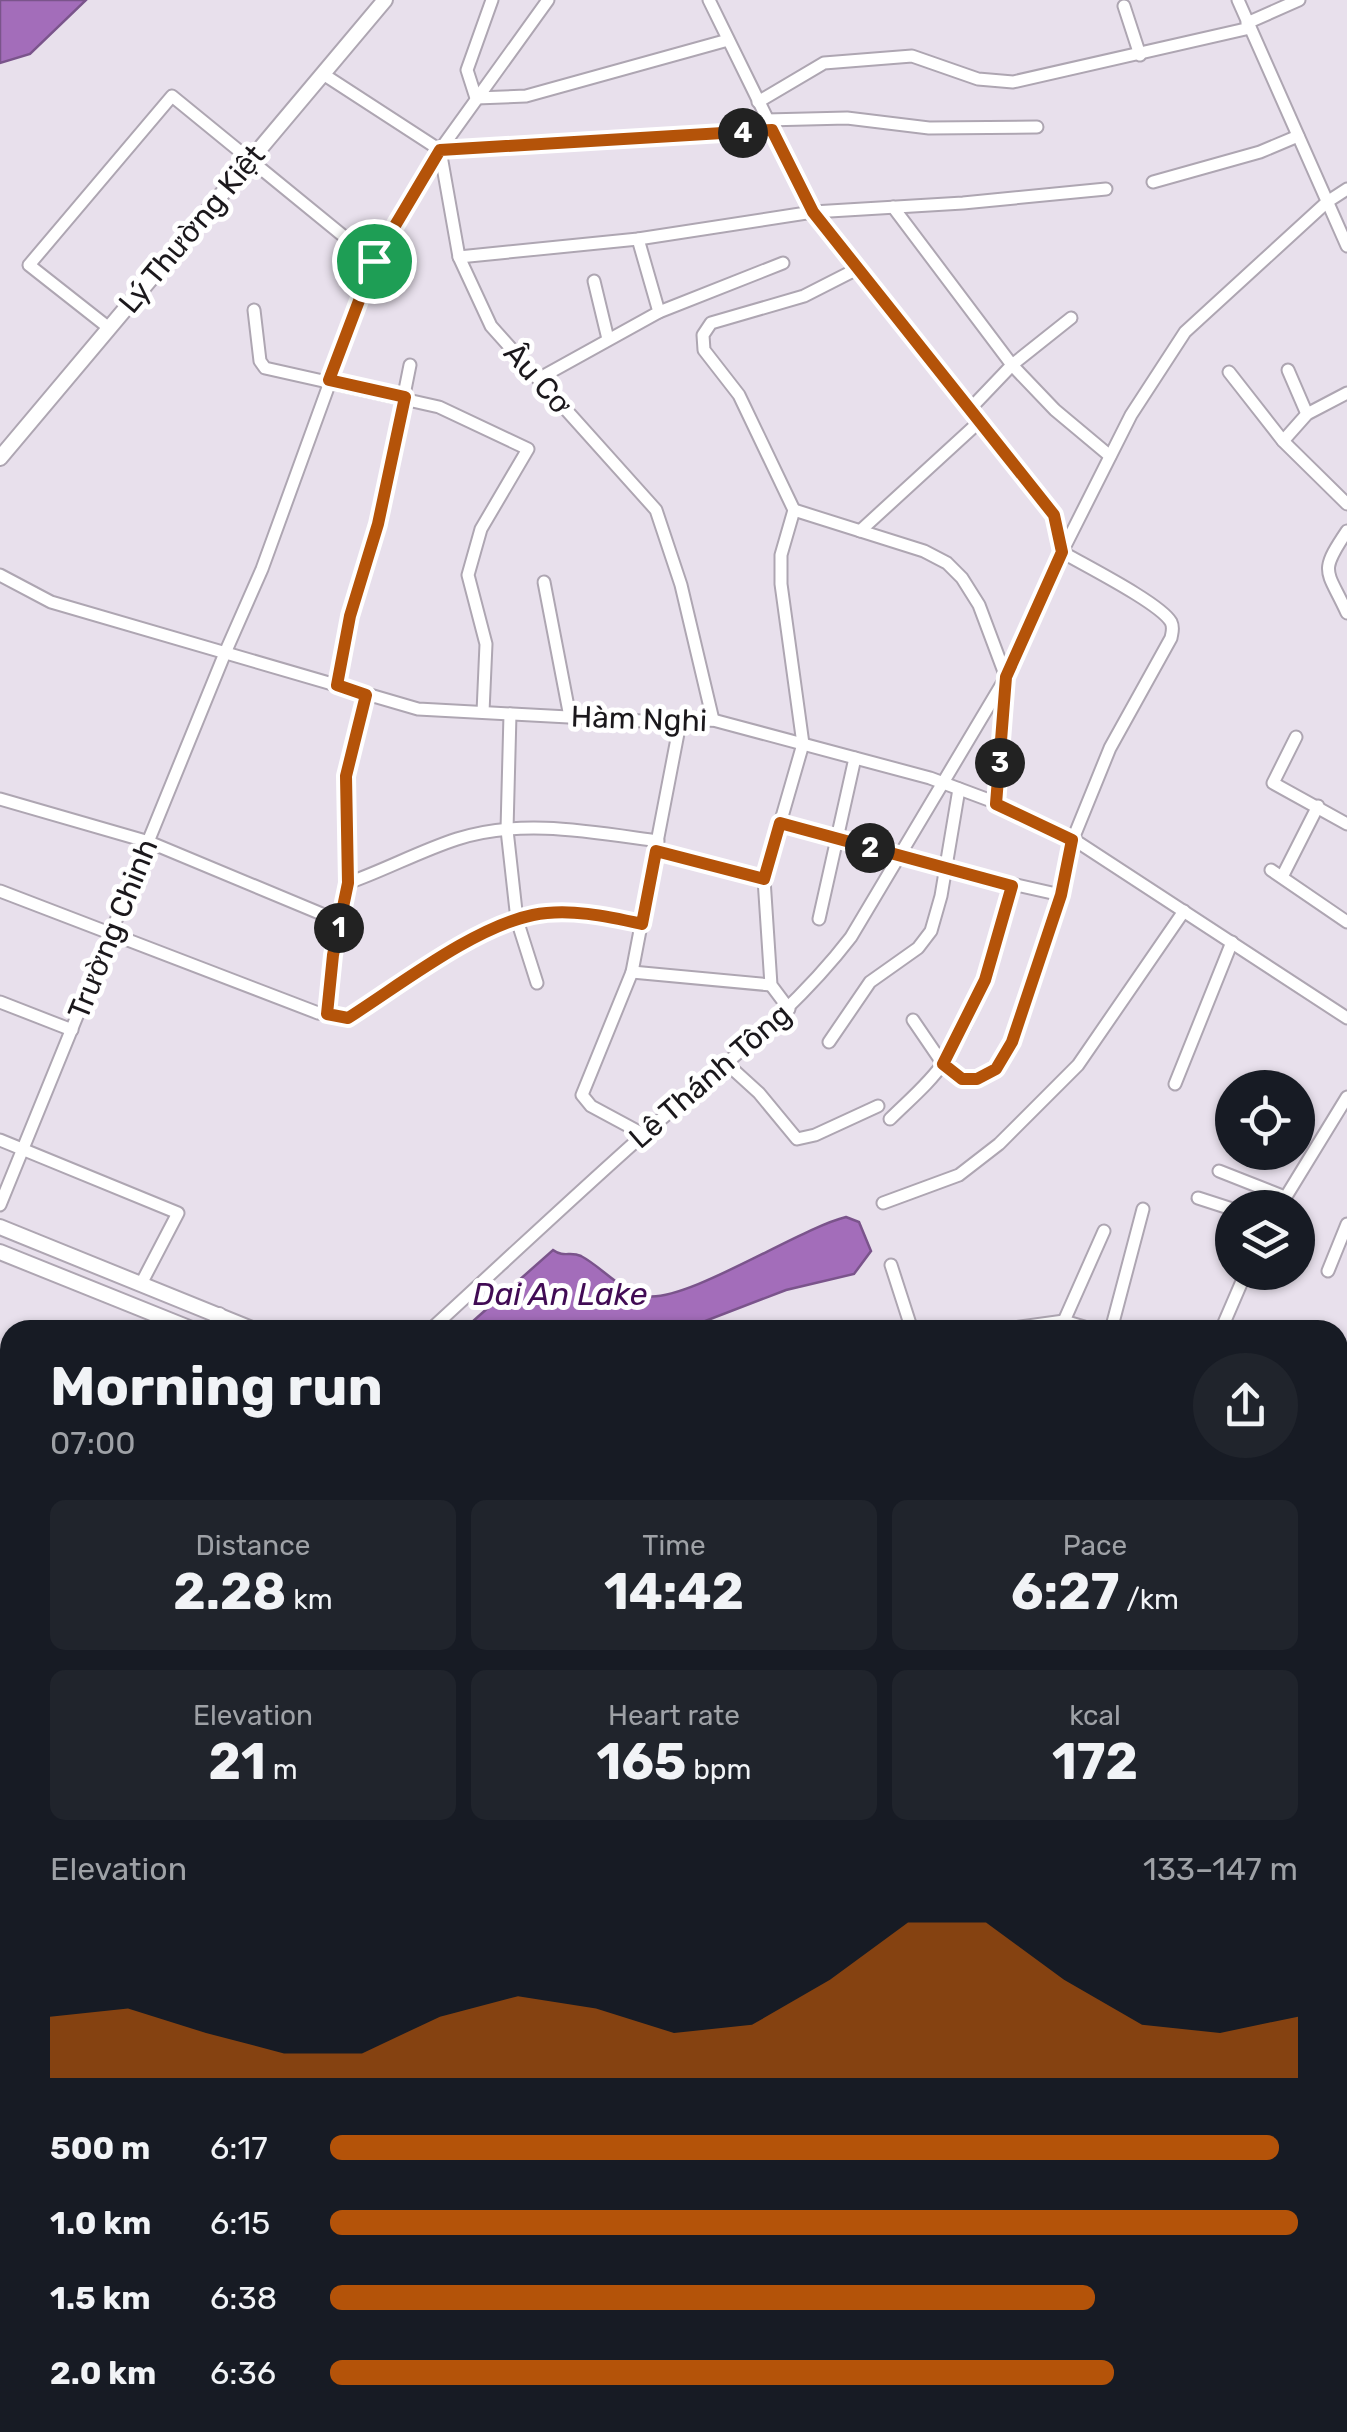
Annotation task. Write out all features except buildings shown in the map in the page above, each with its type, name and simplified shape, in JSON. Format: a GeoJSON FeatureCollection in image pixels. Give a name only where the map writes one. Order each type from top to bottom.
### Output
{"type":"FeatureCollection","features":[{"type":"Feature","properties":{"kind":"main road","name":"Lý Thường Kiệt"},"geometry":{"type":"LineString","coordinates":[[2,452],[385,0]]}},
{"type":"Feature","properties":{"kind":"main road"},"geometry":{"type":"LineString","coordinates":[[0,1227],[140,1284],[210,1320]]}},
{"type":"Feature","properties":{"kind":"main road"},"geometry":{"type":"LineString","coordinates":[[0,1252],[168,1320]]}},
{"type":"Feature","properties":{"kind":"main road"},"geometry":{"type":"LineString","coordinates":[[132,1306],[140,1284]]}},
{"type":"Feature","properties":{"kind":"street"},"geometry":{"type":"LineString","coordinates":[[492,0],[467,66],[467,78],[476,98],[526,96],[728,40]]}},
{"type":"Feature","properties":{"kind":"street","name":"Trường Chinh"},"geometry":{"type":"LineString","coordinates":[[0,1205],[262,569],[374,261],[440,150],[548,0]]}},
{"type":"Feature","properties":{"kind":"street"},"geometry":{"type":"LineString","coordinates":[[708,0],[813,212],[1054,515],[1062,552],[1166,617],[1173,633],[1110,748],[1072,840],[1061,895],[1021,1018],[996,1069],[984,1077],[968,1080],[956,1076],[943,1064],[913,1020]]}},
{"type":"Feature","properties":{"kind":"street"},"geometry":{"type":"LineString","coordinates":[[1238,0],[1347,246]]}},
{"type":"Feature","properties":{"kind":"street"},"geometry":{"type":"LineString","coordinates":[[758,102],[824,62],[912,56],[978,79],[1014,82],[1249,26],[1299,0]]}},
{"type":"Feature","properties":{"kind":"street"},"geometry":{"type":"LineString","coordinates":[[1124,6],[1140,54]]}},
{"type":"Feature","properties":{"kind":"street"},"geometry":{"type":"LineString","coordinates":[[323,74],[440,150],[847,118],[929,128],[1037,128]]}},
{"type":"Feature","properties":{"kind":"street"},"geometry":{"type":"LineString","coordinates":[[109,328],[29,265],[172,96],[374,261]]}},
{"type":"Feature","properties":{"kind":"street"},"geometry":{"type":"LineString","coordinates":[[1153,182],[1260,152],[1298,136]]}},
{"type":"Feature","properties":{"kind":"street","name":"Âu Cơ"},"geometry":{"type":"LineString","coordinates":[[440,150],[459,257],[491,326],[656,510],[681,585],[713,720]]}},
{"type":"Feature","properties":{"kind":"street"},"geometry":{"type":"LineString","coordinates":[[459,257],[638,240],[813,212],[1106,189]]}},
{"type":"Feature","properties":{"kind":"street"},"geometry":{"type":"LineString","coordinates":[[996,804],[1006,677],[1062,552],[1131,415],[1185,332],[1327,202],[1347,189]]}},
{"type":"Feature","properties":{"kind":"street"},"geometry":{"type":"LineString","coordinates":[[893,207],[1012,365],[1056,410],[1110,456]]}},
{"type":"Feature","properties":{"kind":"street"},"geometry":{"type":"LineString","coordinates":[[638,240],[659,312]]}},
{"type":"Feature","properties":{"kind":"street"},"geometry":{"type":"LineString","coordinates":[[538,379],[659,312],[783,264]]}},
{"type":"Feature","properties":{"kind":"street"},"geometry":{"type":"LineString","coordinates":[[789,1009],[770,985],[764,879],[803,744],[781,584],[782,554],[794,510],[740,394],[704,350],[703,335],[716,321],[804,296],[857,269]]}},
{"type":"Feature","properties":{"kind":"street"},"geometry":{"type":"LineString","coordinates":[[594,281],[608,340]]}},
{"type":"Feature","properties":{"kind":"street"},"geometry":{"type":"LineString","coordinates":[[254,310],[262,366],[405,397],[455,413],[528,448],[481,529],[468,575],[486,644],[483,712]]}},
{"type":"Feature","properties":{"kind":"street"},"geometry":{"type":"LineString","coordinates":[[970,409],[1012,365],[1071,318]]}},
{"type":"Feature","properties":{"kind":"street"},"geometry":{"type":"LineString","coordinates":[[337,685],[350,616],[378,524],[410,365]]}},
{"type":"Feature","properties":{"kind":"street"},"geometry":{"type":"LineString","coordinates":[[1288,370],[1307,414]]}},
{"type":"Feature","properties":{"kind":"street"},"geometry":{"type":"LineString","coordinates":[[1229,372],[1283,441],[1347,504]]}},
{"type":"Feature","properties":{"kind":"street"},"geometry":{"type":"LineString","coordinates":[[1283,441],[1307,414],[1347,393]]}},
{"type":"Feature","properties":{"kind":"street"},"geometry":{"type":"LineString","coordinates":[[860,531],[979,422]]}},
{"type":"Feature","properties":{"kind":"street"},"geometry":{"type":"LineString","coordinates":[[794,510],[924,552],[955,570],[979,605],[1006,677]]}},
{"type":"Feature","properties":{"kind":"street"},"geometry":{"type":"LineString","coordinates":[[1347,531],[1326,568],[1347,613]]}},
{"type":"Feature","properties":{"kind":"street","name":"Hàm Nghi"},"geometry":{"type":"LineString","coordinates":[[0,575],[51,602],[418,709],[680,722],[713,720],[942,782],[1072,840],[1347,1018]]}},
{"type":"Feature","properties":{"kind":"street"},"geometry":{"type":"LineString","coordinates":[[544,582],[570,717]]}},
{"type":"Feature","properties":{"kind":"street","name":"Lê Thánh Tông"},"geometry":{"type":"LineString","coordinates":[[441,1320],[643,1134],[789,1009],[852,936],[1006,677]]}},
{"type":"Feature","properties":{"kind":"street"},"geometry":{"type":"LineString","coordinates":[[327,1014],[333,955],[348,883],[346,776],[366,695]]}},
{"type":"Feature","properties":{"kind":"street"},"geometry":{"type":"LineString","coordinates":[[510,714],[508,830],[517,920],[537,983]]}},
{"type":"Feature","properties":{"kind":"street"},"geometry":{"type":"LineString","coordinates":[[643,1134],[590,1106],[582,1095],[632,972],[680,722]]}},
{"type":"Feature","properties":{"kind":"street"},"geometry":{"type":"LineString","coordinates":[[1296,737],[1273,783],[1347,824]]}},
{"type":"Feature","properties":{"kind":"street"},"geometry":{"type":"LineString","coordinates":[[819,919],[840,840],[855,758]]}},
{"type":"Feature","properties":{"kind":"street"},"geometry":{"type":"LineString","coordinates":[[829,1042],[870,982],[925,941],[937,916],[959,789]]}},
{"type":"Feature","properties":{"kind":"street"},"geometry":{"type":"LineString","coordinates":[[0,798],[149,842],[340,922]]}},
{"type":"Feature","properties":{"kind":"street"},"geometry":{"type":"LineString","coordinates":[[1318,806],[1277,873],[1347,922]]}},
{"type":"Feature","properties":{"kind":"street"},"geometry":{"type":"LineString","coordinates":[[780,823],[946,870],[1061,895]]}},
{"type":"Feature","properties":{"kind":"street"},"geometry":{"type":"LineString","coordinates":[[348,883],[459,838],[508,830],[576,830],[657,846],[764,879]]}},
{"type":"Feature","properties":{"kind":"street"},"geometry":{"type":"LineString","coordinates":[[890,1120],[943,1064],[985,980],[1012,886]]}},
{"type":"Feature","properties":{"kind":"street"},"geometry":{"type":"LineString","coordinates":[[0,891],[327,1014],[348,1018],[486,932],[535,914],[574,913],[642,924]]}},
{"type":"Feature","properties":{"kind":"street"},"geometry":{"type":"LineString","coordinates":[[883,1204],[959,1175],[999,1144],[1078,1064],[1184,911]]}},
{"type":"Feature","properties":{"kind":"street"},"geometry":{"type":"LineString","coordinates":[[1175,1084],[1232,942]]}},
{"type":"Feature","properties":{"kind":"street"},"geometry":{"type":"LineString","coordinates":[[632,972],[770,985]]}},
{"type":"Feature","properties":{"kind":"street"},"geometry":{"type":"LineString","coordinates":[[0,1002],[72,1030]]}},
{"type":"Feature","properties":{"kind":"street"},"geometry":{"type":"LineString","coordinates":[[726,1063],[770,1104],[797,1139],[804,1140],[878,1106]]}},
{"type":"Feature","properties":{"kind":"street"},"geometry":{"type":"LineString","coordinates":[[1289,1190],[1347,1097]]}},
{"type":"Feature","properties":{"kind":"street"},"geometry":{"type":"LineString","coordinates":[[0,1140],[178,1214],[140,1284]]}},
{"type":"Feature","properties":{"kind":"street"},"geometry":{"type":"LineString","coordinates":[[1219,1171],[1258,1190]]}},
{"type":"Feature","properties":{"kind":"street"},"geometry":{"type":"LineString","coordinates":[[1198,1198],[1215,1204]]}},
{"type":"Feature","properties":{"kind":"street"},"geometry":{"type":"LineString","coordinates":[[1114,1320],[1143,1209]]}},
{"type":"Feature","properties":{"kind":"street"},"geometry":{"type":"LineString","coordinates":[[1328,1271],[1347,1224]]}},
{"type":"Feature","properties":{"kind":"street"},"geometry":{"type":"LineString","coordinates":[[1064,1320],[1104,1231]]}},
{"type":"Feature","properties":{"kind":"street"},"geometry":{"type":"LineString","coordinates":[[891,1265],[909,1320]]}},
{"type":"Feature","properties":{"kind":"street"},"geometry":{"type":"LineString","coordinates":[[1226,1320],[1239,1290]]}},
{"type":"Feature","properties":{"kind":"water"},"geometry":{"type":"Polygon","coordinates":[[[0,0],[86,0],[30,54],[0,63],[0,0]]]}},
{"type":"Feature","properties":{"kind":"water","name":"Dai An Lake"},"geometry":{"type":"Polygon","coordinates":[[[846,1217],[859,1222],[871,1251],[854,1274],[786,1290],[708,1320],[474,1320],[553,1250],[581,1256],[637,1294],[664,1295],[715,1277],[846,1217]]]}},
{"type":"Feature","properties":{"kind":"route"},"geometry":{"type":"LineString","coordinates":[[772,130],[813,212],[1054,515],[1062,552],[1006,677],[996,804],[1072,840],[1061,895],[1021,1018],[996,1069],[984,1077],[968,1080],[956,1076],[943,1064],[985,980],[1012,886],[780,823],[764,879],[656,851],[642,924],[574,913],[535,914],[500,924],[348,1018],[327,1014],[333,955],[348,883],[346,776],[366,695],[337,685],[350,616],[378,524],[405,397],[329,380],[374,261],[440,150],[772,130]]}}]}
